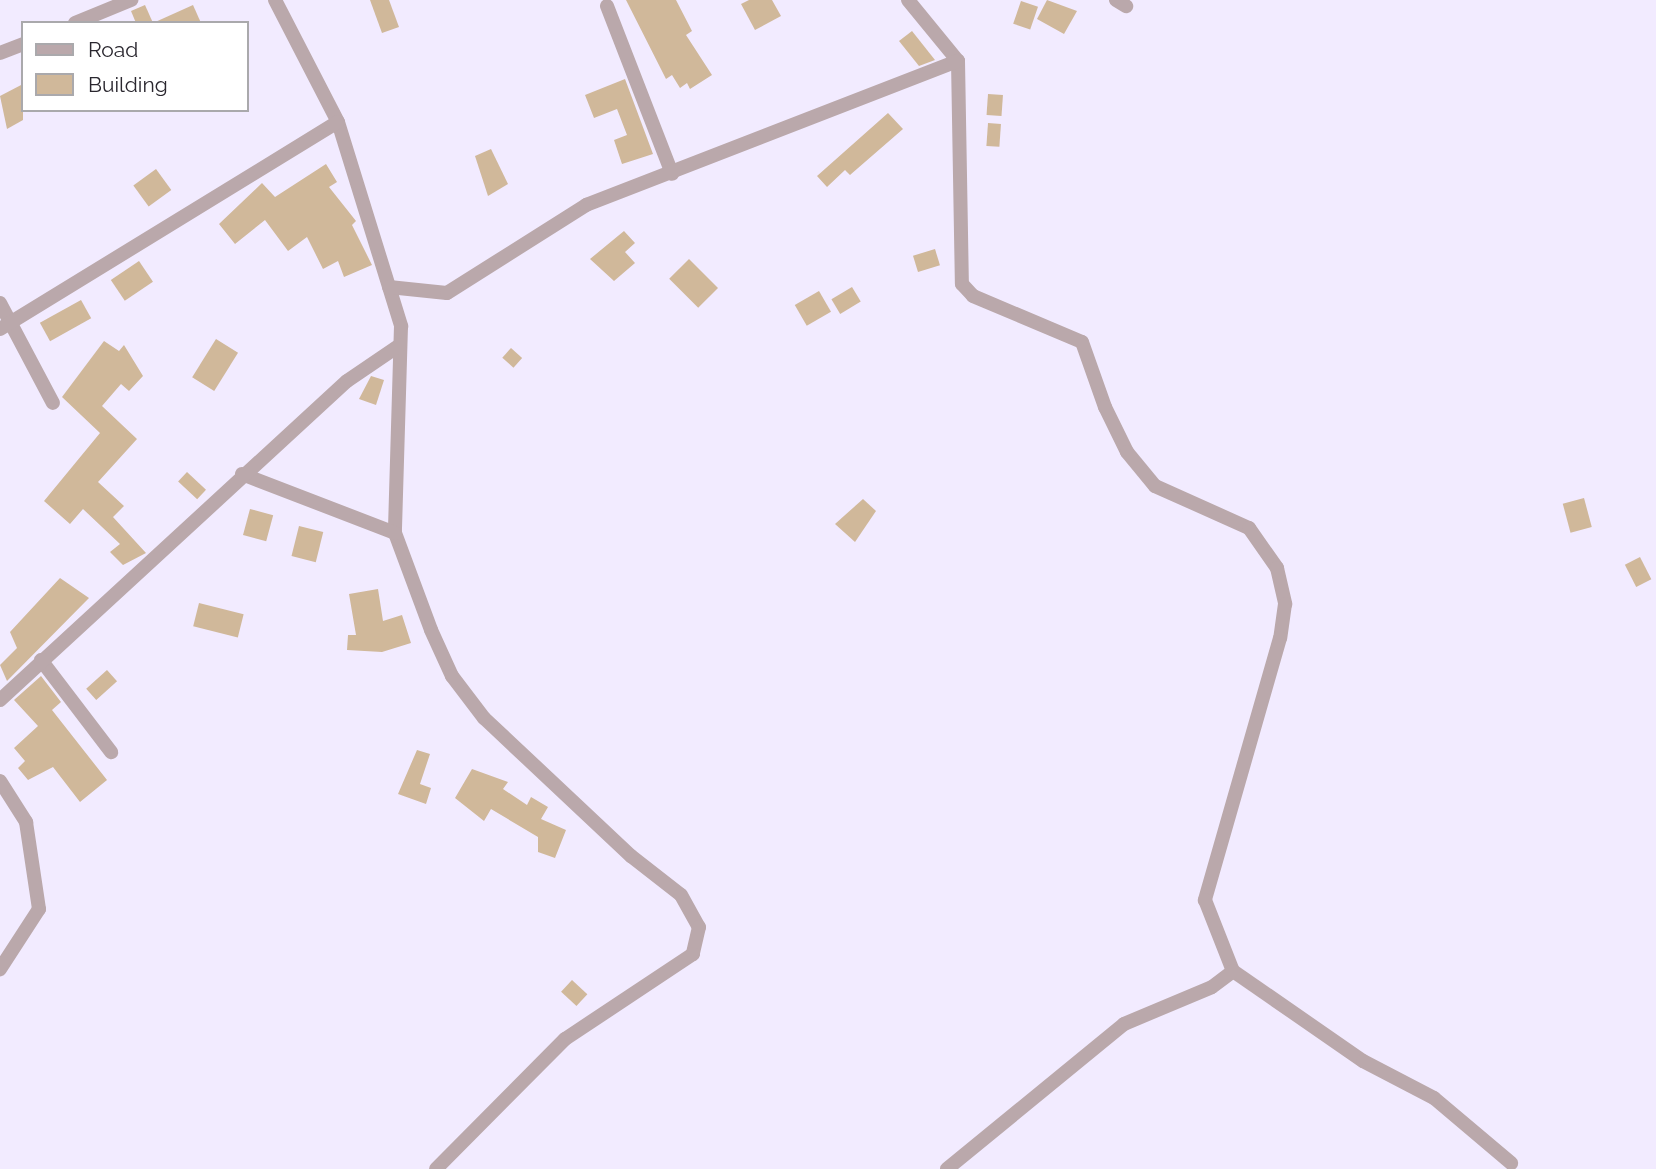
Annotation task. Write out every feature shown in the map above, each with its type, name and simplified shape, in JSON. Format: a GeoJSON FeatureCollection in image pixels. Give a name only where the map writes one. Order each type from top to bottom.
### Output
{"type":"FeatureCollection","features":[{"type":"Feature","properties":{"kind":"street"},"geometry":{"type":"LineString","coordinates":[[80,21],[131,0]]}},
{"type":"Feature","properties":{"kind":"street"},"geometry":{"type":"LineString","coordinates":[[275,0],[338,122],[389,287],[400,345],[395,533],[452,676],[484,718],[631,856],[681,895],[699,928],[693,954],[565,1039],[436,1169]]}},
{"type":"Feature","properties":{"kind":"street"},"geometry":{"type":"LineString","coordinates":[[908,0],[958,61],[962,284],[973,296],[1082,342],[1110,418],[1155,486],[1249,528],[1277,568],[1285,604],[1280,638],[1205,900],[1233,971],[1363,1061],[1434,1098],[1511,1163]]}},
{"type":"Feature","properties":{"kind":"street"},"geometry":{"type":"LineString","coordinates":[[607,6],[672,174]]}},
{"type":"Feature","properties":{"kind":"street"},"geometry":{"type":"LineString","coordinates":[[0,53],[21,45]]}},
{"type":"Feature","properties":{"kind":"street"},"geometry":{"type":"LineString","coordinates":[[389,287],[447,293],[586,205],[672,174],[958,61]]}},
{"type":"Feature","properties":{"kind":"street"},"geometry":{"type":"LineString","coordinates":[[6,324],[338,122]]}},
{"type":"Feature","properties":{"kind":"street"},"geometry":{"type":"LineString","coordinates":[[0,303],[6,324],[53,402]]}},
{"type":"Feature","properties":{"kind":"street"},"geometry":{"type":"LineString","coordinates":[[0,700],[242,474],[347,381],[400,345]]}},
{"type":"Feature","properties":{"kind":"street"},"geometry":{"type":"LineString","coordinates":[[242,474],[395,533]]}},
{"type":"Feature","properties":{"kind":"street"},"geometry":{"type":"LineString","coordinates":[[40,660],[111,752]]}},
{"type":"Feature","properties":{"kind":"street"},"geometry":{"type":"LineString","coordinates":[[0,781],[26,822],[40,909],[0,969]]}},
{"type":"Feature","properties":{"kind":"street"},"geometry":{"type":"LineString","coordinates":[[947,1169],[1124,1024],[1212,987],[1233,971]]}},
{"type":"Feature","properties":{"kind":"building"},"geometry":{"type":"Polygon","coordinates":[[[370,0],[389,0],[399,27],[382,33],[370,0]]]}},
{"type":"Feature","properties":{"kind":"building"},"geometry":{"type":"Polygon","coordinates":[[[626,0],[676,0],[692,31],[686,35],[712,75],[690,89],[687,83],[680,88],[672,75],[666,79],[626,0]]]}},
{"type":"Feature","properties":{"kind":"building"},"geometry":{"type":"Polygon","coordinates":[[[749,0],[772,0],[781,16],[755,30],[741,4],[749,0]]]}},
{"type":"Feature","properties":{"kind":"building"},"geometry":{"type":"Polygon","coordinates":[[[1047,0],[1077,11],[1064,34],[1037,19],[1047,0]]]}},
{"type":"Feature","properties":{"kind":"building"},"geometry":{"type":"Polygon","coordinates":[[[1021,1],[1038,7],[1030,30],[1013,24],[1021,1]]]}},
{"type":"Feature","properties":{"kind":"building"},"geometry":{"type":"Polygon","coordinates":[[[145,5],[152,21],[135,21],[131,11],[145,5]]]}},
{"type":"Feature","properties":{"kind":"building"},"geometry":{"type":"Polygon","coordinates":[[[193,5],[200,21],[157,21],[193,5]]]}},
{"type":"Feature","properties":{"kind":"building"},"geometry":{"type":"Polygon","coordinates":[[[912,31],[935,60],[919,66],[899,41],[912,31]]]}},
{"type":"Feature","properties":{"kind":"building"},"geometry":{"type":"Polygon","coordinates":[[[625,79],[653,154],[622,164],[614,140],[627,135],[617,109],[594,118],[585,95],[625,79]]]}},
{"type":"Feature","properties":{"kind":"building"},"geometry":{"type":"Polygon","coordinates":[[[21,85],[23,120],[7,129],[0,96],[21,85]]]}},
{"type":"Feature","properties":{"kind":"building"},"geometry":{"type":"Polygon","coordinates":[[[988,94],[1003,95],[1001,116],[987,115],[988,94]]]}},
{"type":"Feature","properties":{"kind":"building"},"geometry":{"type":"Polygon","coordinates":[[[888,113],[903,129],[850,175],[845,170],[827,187],[817,176],[888,113]]]}},
{"type":"Feature","properties":{"kind":"building"},"geometry":{"type":"Polygon","coordinates":[[[988,123],[1001,124],[999,147],[986,146],[988,123]]]}},
{"type":"Feature","properties":{"kind":"building"},"geometry":{"type":"Polygon","coordinates":[[[491,149],[508,184],[488,196],[475,156],[491,149]]]}},
{"type":"Feature","properties":{"kind":"building"},"geometry":{"type":"Polygon","coordinates":[[[326,164],[337,182],[329,187],[356,221],[352,225],[372,265],[344,277],[338,261],[323,269],[307,237],[288,251],[265,220],[235,244],[219,224],[262,183],[275,197],[326,164]]]}},
{"type":"Feature","properties":{"kind":"building"},"geometry":{"type":"Polygon","coordinates":[[[156,169],[171,190],[149,206],[133,185],[156,169]]]}},
{"type":"Feature","properties":{"kind":"building"},"geometry":{"type":"Polygon","coordinates":[[[624,231],[635,243],[625,252],[635,263],[614,281],[590,259],[624,231]]]}},
{"type":"Feature","properties":{"kind":"building"},"geometry":{"type":"Polygon","coordinates":[[[935,249],[940,265],[918,272],[913,256],[935,249]]]}},
{"type":"Feature","properties":{"kind":"building"},"geometry":{"type":"Polygon","coordinates":[[[689,259],[718,288],[698,308],[669,279],[689,259]]]}},
{"type":"Feature","properties":{"kind":"building"},"geometry":{"type":"Polygon","coordinates":[[[139,261],[153,282],[125,301],[111,280],[139,261]]]}},
{"type":"Feature","properties":{"kind":"building"},"geometry":{"type":"Polygon","coordinates":[[[852,287],[861,302],[840,314],[831,299],[852,287]]]}},
{"type":"Feature","properties":{"kind":"building"},"geometry":{"type":"Polygon","coordinates":[[[819,291],[831,312],[807,326],[795,305],[819,291]]]}},
{"type":"Feature","properties":{"kind":"building"},"geometry":{"type":"Polygon","coordinates":[[[81,300],[91,318],[50,341],[40,323],[81,300]]]}},
{"type":"Feature","properties":{"kind":"building"},"geometry":{"type":"Polygon","coordinates":[[[216,339],[238,353],[214,391],[192,377],[216,339]]]}},
{"type":"Feature","properties":{"kind":"building"},"geometry":{"type":"Polygon","coordinates":[[[104,341],[119,351],[124,345],[143,376],[129,391],[121,384],[102,406],[137,439],[98,482],[124,506],[113,517],[146,553],[123,565],[110,552],[120,544],[83,509],[70,524],[44,501],[100,433],[62,397],[104,341]]]}},
{"type":"Feature","properties":{"kind":"building"},"geometry":{"type":"Polygon","coordinates":[[[511,348],[522,358],[513,368],[502,358],[511,348]]]}},
{"type":"Feature","properties":{"kind":"building"},"geometry":{"type":"Polygon","coordinates":[[[371,376],[384,380],[376,405],[359,399],[371,376]]]}},
{"type":"Feature","properties":{"kind":"building"},"geometry":{"type":"Polygon","coordinates":[[[187,472],[206,490],[197,499],[178,482],[187,472]]]}},
{"type":"Feature","properties":{"kind":"building"},"geometry":{"type":"Polygon","coordinates":[[[1584,498],[1592,527],[1571,533],[1563,504],[1584,498]]]}},
{"type":"Feature","properties":{"kind":"building"},"geometry":{"type":"Polygon","coordinates":[[[863,499],[876,511],[855,542],[835,524],[863,499]]]}},
{"type":"Feature","properties":{"kind":"building"},"geometry":{"type":"Polygon","coordinates":[[[250,509],[273,515],[266,541],[243,535],[250,509]]]}},
{"type":"Feature","properties":{"kind":"building"},"geometry":{"type":"Polygon","coordinates":[[[299,526],[323,532],[316,562],[292,556],[299,526]]]}},
{"type":"Feature","properties":{"kind":"building"},"geometry":{"type":"Polygon","coordinates":[[[1640,557],[1651,579],[1636,587],[1625,565],[1640,557]]]}},
{"type":"Feature","properties":{"kind":"building"},"geometry":{"type":"Polygon","coordinates":[[[60,578],[89,598],[7,681],[0,665],[17,648],[10,632],[60,578]]]}},
{"type":"Feature","properties":{"kind":"building"},"geometry":{"type":"Polygon","coordinates":[[[378,589],[383,621],[402,615],[411,643],[382,652],[347,650],[348,635],[356,635],[349,594],[378,589]]]}},
{"type":"Feature","properties":{"kind":"building"},"geometry":{"type":"Polygon","coordinates":[[[199,603],[244,614],[238,637],[193,626],[199,603]]]}},
{"type":"Feature","properties":{"kind":"building"},"geometry":{"type":"Polygon","coordinates":[[[107,670],[117,681],[96,700],[86,689],[107,670]]]}},
{"type":"Feature","properties":{"kind":"building"},"geometry":{"type":"Polygon","coordinates":[[[41,676],[61,702],[52,710],[107,780],[80,802],[53,767],[28,780],[18,768],[25,761],[14,748],[38,726],[14,700],[41,676]]]}},
{"type":"Feature","properties":{"kind":"building"},"geometry":{"type":"Polygon","coordinates":[[[417,750],[430,754],[420,784],[431,788],[426,804],[398,794],[417,750]]]}},
{"type":"Feature","properties":{"kind":"building"},"geometry":{"type":"Polygon","coordinates":[[[472,769],[508,782],[503,789],[527,805],[531,797],[548,807],[541,819],[566,830],[555,858],[538,852],[538,837],[491,809],[484,821],[455,798],[472,769]]]}},
{"type":"Feature","properties":{"kind":"building"},"geometry":{"type":"Polygon","coordinates":[[[572,980],[587,994],[576,1006],[561,992],[572,980]]]}}]}
